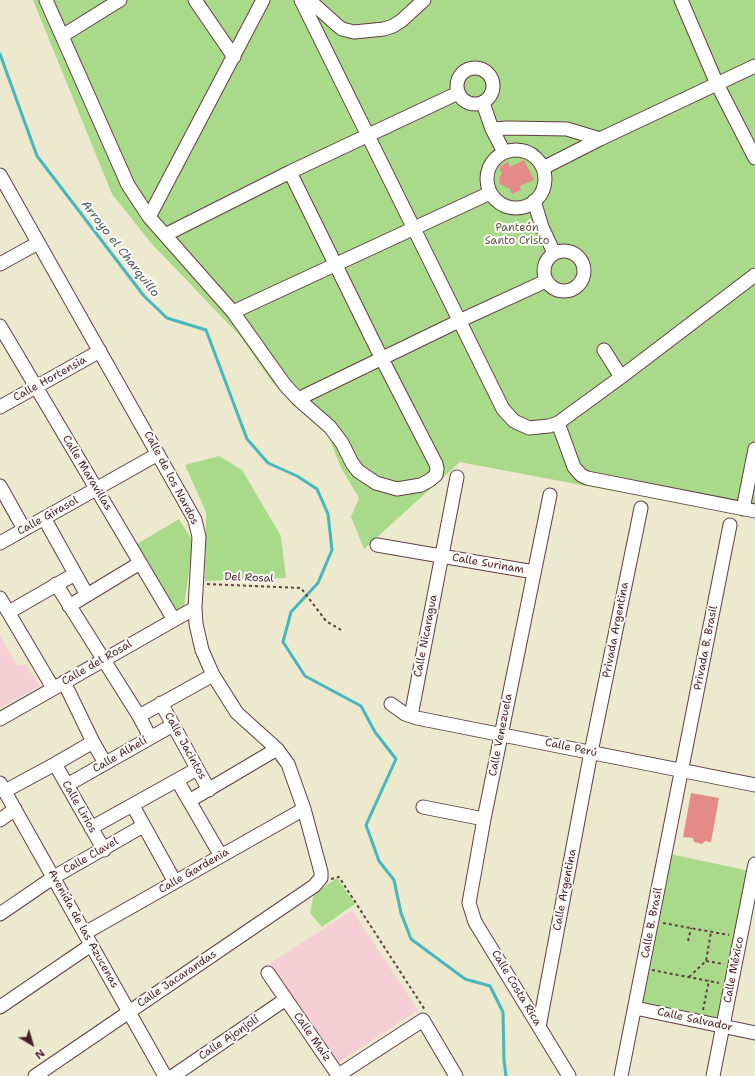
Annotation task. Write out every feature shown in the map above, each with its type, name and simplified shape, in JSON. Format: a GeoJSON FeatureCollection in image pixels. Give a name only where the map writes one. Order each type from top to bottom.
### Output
{"type":"FeatureCollection","features":[{"type":"Feature","properties":{"kind":"street"},"geometry":{"type":"LineString","coordinates":[[46,0],[128,185],[150,218],[233,312],[285,385],[298,399],[330,427],[342,443],[352,463],[367,478],[385,487],[397,489],[422,485],[436,475],[436,464],[382,359],[290,172]]}},
{"type":"Feature","properties":{"kind":"street"},"geometry":{"type":"LineString","coordinates":[[62,36],[120,0]]}},
{"type":"Feature","properties":{"kind":"street"},"geometry":{"type":"LineString","coordinates":[[195,0],[234,57]]}},
{"type":"Feature","properties":{"kind":"street"},"geometry":{"type":"LineString","coordinates":[[150,218],[263,0]]}},
{"type":"Feature","properties":{"kind":"street"},"geometry":{"type":"LineString","coordinates":[[301,0],[458,321],[503,409],[514,421],[529,428],[549,426],[558,422],[621,377],[755,275]]}},
{"type":"Feature","properties":{"kind":"street"},"geometry":{"type":"LineString","coordinates":[[309,0],[342,29],[354,32],[384,29],[393,26],[401,21],[424,0]]}},
{"type":"Feature","properties":{"kind":"street"},"geometry":{"type":"LineString","coordinates":[[681,0],[718,84],[755,158]]}},
{"type":"Feature","properties":{"kind":"street"},"geometry":{"type":"LineString","coordinates":[[544,168],[600,139],[755,66]]}},
{"type":"Feature","properties":{"kind":"street"},"geometry":{"type":"LineString","coordinates":[[474,68],[485,71],[489,74],[493,84],[491,95],[482,103],[471,104],[466,102],[458,93],[458,82],[464,72],[474,68]]}},
{"type":"Feature","properties":{"kind":"street"},"geometry":{"type":"LineString","coordinates":[[165,235],[290,172],[458,93]]}},
{"type":"Feature","properties":{"kind":"street"},"geometry":{"type":"LineString","coordinates":[[482,103],[492,129],[504,152]]}},
{"type":"Feature","properties":{"kind":"street"},"geometry":{"type":"LineString","coordinates":[[492,129],[567,129],[600,139]]}},
{"type":"Feature","properties":{"kind":"street"},"geometry":{"type":"LineString","coordinates":[[517,149],[528,152],[538,160],[544,168],[544,187],[540,196],[529,205],[518,208],[506,207],[495,200],[490,193],[487,184],[487,171],[493,160],[504,152],[517,149]]}},
{"type":"Feature","properties":{"kind":"street","name":"Calle de los Nardos"},"geometry":{"type":"LineString","coordinates":[[0,175],[195,520],[199,537],[195,608],[198,638],[202,650],[213,675],[236,713],[277,750],[288,764],[304,809]]}},
{"type":"Feature","properties":{"kind":"street"},"geometry":{"type":"LineString","coordinates":[[233,312],[490,193]]}},
{"type":"Feature","properties":{"kind":"street"},"geometry":{"type":"LineString","coordinates":[[534,201],[542,227],[554,253]]}},
{"type":"Feature","properties":{"kind":"street"},"geometry":{"type":"LineString","coordinates":[[0,264],[38,243]]}},
{"type":"Feature","properties":{"kind":"street"},"geometry":{"type":"LineString","coordinates":[[560,251],[572,252],[582,260],[585,273],[579,284],[568,291],[556,290],[546,281],[544,275],[545,263],[554,253],[560,251]]}},
{"type":"Feature","properties":{"kind":"street"},"geometry":{"type":"LineString","coordinates":[[298,399],[458,321],[546,281]]}},
{"type":"Feature","properties":{"kind":"street","name":"Calle Maravillas"},"geometry":{"type":"LineString","coordinates":[[0,326],[174,620]]}},
{"type":"Feature","properties":{"kind":"street"},"geometry":{"type":"LineString","coordinates":[[604,350],[621,377]]}},
{"type":"Feature","properties":{"kind":"street","name":"Calle Hortensia"},"geometry":{"type":"LineString","coordinates":[[0,407],[100,351]]}},
{"type":"Feature","properties":{"kind":"street"},"geometry":{"type":"LineString","coordinates":[[558,422],[574,467],[581,476],[749,510],[755,449]]}},
{"type":"Feature","properties":{"kind":"street","name":"Calle Girasol"},"geometry":{"type":"LineString","coordinates":[[0,543],[158,454]]}},
{"type":"Feature","properties":{"kind":"street","name":"Calle Nicaragua"},"geometry":{"type":"LineString","coordinates":[[411,716],[457,477]]}},
{"type":"Feature","properties":{"kind":"street"},"geometry":{"type":"LineString","coordinates":[[0,486],[24,529]]}},
{"type":"Feature","properties":{"kind":"street","name":"Calle Venezuela"},"geometry":{"type":"LineString","coordinates":[[469,897],[550,495]]}},
{"type":"Feature","properties":{"kind":"street","name":"Privada Argentina"},"geometry":{"type":"LineString","coordinates":[[591,752],[641,508]]}},
{"type":"Feature","properties":{"kind":"street"},"geometry":{"type":"LineString","coordinates":[[44,518],[87,595]]}},
{"type":"Feature","properties":{"kind":"street","name":"Privada B. Brasil"},"geometry":{"type":"LineString","coordinates":[[682,771],[730,525]]}},
{"type":"Feature","properties":{"kind":"street","name":"Calle Surinam"},"geometry":{"type":"LineString","coordinates":[[378,545],[534,572]]}},
{"type":"Feature","properties":{"kind":"street"},"geometry":{"type":"LineString","coordinates":[[69,606],[140,563]]}},
{"type":"Feature","properties":{"kind":"street"},"geometry":{"type":"LineString","coordinates":[[8,612],[75,574]]}},
{"type":"Feature","properties":{"kind":"street"},"geometry":{"type":"LineString","coordinates":[[56,584],[139,716],[150,737]]}},
{"type":"Feature","properties":{"kind":"street"},"geometry":{"type":"LineString","coordinates":[[0,598],[58,685],[105,763]]}},
{"type":"Feature","properties":{"kind":"street","name":"Calle del Rosal"},"geometry":{"type":"LineString","coordinates":[[0,719],[195,608]]}},
{"type":"Feature","properties":{"kind":"street"},"geometry":{"type":"LineString","coordinates":[[139,716],[213,675]]}},
{"type":"Feature","properties":{"kind":"street","name":"Calle Jacintos"},"geometry":{"type":"LineString","coordinates":[[161,703],[209,790]]}},
{"type":"Feature","properties":{"kind":"street","name":"Calle Perú"},"geometry":{"type":"LineString","coordinates":[[390,704],[411,716],[755,785]]}},
{"type":"Feature","properties":{"kind":"street","name":"Calle Alhelí"},"geometry":{"type":"LineString","coordinates":[[67,785],[173,725]]}},
{"type":"Feature","properties":{"kind":"street"},"geometry":{"type":"LineString","coordinates":[[2,787],[55,764],[93,742]]}},
{"type":"Feature","properties":{"kind":"street"},"geometry":{"type":"LineString","coordinates":[[188,801],[277,750]]}},
{"type":"Feature","properties":{"kind":"street","name":"Calle Argentina"},"geometry":{"type":"LineString","coordinates":[[539,1027],[591,752]]}},
{"type":"Feature","properties":{"kind":"street","name":"Calle Lirios"},"geometry":{"type":"LineString","coordinates":[[55,764],[104,850]]}},
{"type":"Feature","properties":{"kind":"street"},"geometry":{"type":"LineString","coordinates":[[91,828],[197,769]]}},
{"type":"Feature","properties":{"kind":"street","name":"Calle B. Brasil"},"geometry":{"type":"LineString","coordinates":[[621,1076],[682,771]]}},
{"type":"Feature","properties":{"kind":"street"},"geometry":{"type":"LineString","coordinates":[[177,780],[220,856]]}},
{"type":"Feature","properties":{"kind":"street","name":"Avenida de las Azucenas"},"geometry":{"type":"LineString","coordinates":[[2,787],[165,1076]]}},
{"type":"Feature","properties":{"kind":"street"},"geometry":{"type":"LineString","coordinates":[[132,806],[175,882]]}},
{"type":"Feature","properties":{"kind":"street"},"geometry":{"type":"LineString","coordinates":[[423,807],[484,819]]}},
{"type":"Feature","properties":{"kind":"street"},"geometry":{"type":"LineString","coordinates":[[0,820],[15,809]]}},
{"type":"Feature","properties":{"kind":"street"},"geometry":{"type":"LineString","coordinates":[[304,809],[321,872],[319,882]]}},
{"type":"Feature","properties":{"kind":"street","name":"Calle Gardenia"},"geometry":{"type":"LineString","coordinates":[[0,1007],[88,939],[175,882],[304,809]]}},
{"type":"Feature","properties":{"kind":"street","name":"Calle Clavel"},"geometry":{"type":"LineString","coordinates":[[0,914],[54,878],[143,826]]}},
{"type":"Feature","properties":{"kind":"street","name":"Calle México"},"geometry":{"type":"LineString","coordinates":[[713,1076],[755,864]]}},
{"type":"Feature","properties":{"kind":"street","name":"Calle Jacarandas"},"geometry":{"type":"LineString","coordinates":[[35,1076],[319,882]]}},
{"type":"Feature","properties":{"kind":"street","name":"Calle Costa Rica"},"geometry":{"type":"LineString","coordinates":[[469,897],[470,908],[475,922],[569,1076]]}},
{"type":"Feature","properties":{"kind":"street","name":"Calle Maíz"},"geometry":{"type":"LineString","coordinates":[[268,973],[337,1075]]}},
{"type":"Feature","properties":{"kind":"street","name":"Calle Ajonjolí"},"geometry":{"type":"LineString","coordinates":[[173,1076],[286,999]]}},
{"type":"Feature","properties":{"kind":"street","name":"Calle Salvador"},"geometry":{"type":"LineString","coordinates":[[635,1008],[755,1033]]}},
{"type":"Feature","properties":{"kind":"street"},"geometry":{"type":"LineString","coordinates":[[337,1075],[423,1020],[456,1076]]}},
{"type":"Feature","properties":{"kind":"path","name":"Del Rosal"},"geometry":{"type":"LineString","coordinates":[[196,584],[301,588],[326,621],[341,630]]}},
{"type":"Feature","properties":{"kind":"path"},"geometry":{"type":"LineString","coordinates":[[319,882],[339,878],[426,1012],[423,1020]]}},
{"type":"Feature","properties":{"kind":"path"},"geometry":{"type":"LineString","coordinates":[[652,920],[740,937]]}},
{"type":"Feature","properties":{"kind":"path"},"geometry":{"type":"LineString","coordinates":[[688,941],[691,928]]}},
{"type":"Feature","properties":{"kind":"path"},"geometry":{"type":"LineString","coordinates":[[689,977],[706,961],[711,932]]}},
{"type":"Feature","properties":{"kind":"path"},"geometry":{"type":"LineString","coordinates":[[706,961],[724,964]]}},
{"type":"Feature","properties":{"kind":"path"},"geometry":{"type":"LineString","coordinates":[[651,970],[720,982]]}},
{"type":"Feature","properties":{"kind":"path"},"geometry":{"type":"LineString","coordinates":[[702,1013],[709,980]]}},
{"type":"Feature","properties":{"kind":"shaded area"},"geometry":{"type":"Polygon","coordinates":[[[0,635],[17,666],[26,664],[40,686],[0,708],[0,635]]]}},
{"type":"Feature","properties":{"kind":"shaded area"},"geometry":{"type":"Polygon","coordinates":[[[352,910],[418,1010],[335,1065],[266,966],[352,910]]]}},
{"type":"Feature","properties":{"kind":"green space","name":"Panteón Santo Cristo"},"geometry":{"type":"Polygon","coordinates":[[[33,0],[755,0],[755,518],[460,462],[364,549],[351,517],[359,498],[341,468],[329,437],[312,416],[294,406],[272,382],[240,336],[151,243],[112,194],[33,0]]]}},
{"type":"Feature","properties":{"kind":"green space"},"geometry":{"type":"Polygon","coordinates":[[[219,456],[242,470],[281,536],[286,578],[205,581],[206,512],[185,465],[219,456]]]}},
{"type":"Feature","properties":{"kind":"green space"},"geometry":{"type":"Polygon","coordinates":[[[179,519],[193,542],[184,607],[172,613],[132,547],[179,519]]]}},
{"type":"Feature","properties":{"kind":"green space"},"geometry":{"type":"Polygon","coordinates":[[[670,854],[750,871],[717,1020],[638,1003],[670,854]]]}},
{"type":"Feature","properties":{"kind":"green space"},"geometry":{"type":"Polygon","coordinates":[[[337,878],[355,904],[322,927],[310,913],[314,894],[337,878]]]}},
{"type":"Feature","properties":{"kind":"building"},"geometry":{"type":"Polygon","coordinates":[[[524,160],[534,180],[520,186],[521,190],[512,194],[510,189],[500,184],[499,178],[502,173],[499,167],[508,162],[510,167],[524,160]]]}},
{"type":"Feature","properties":{"kind":"building"},"geometry":{"type":"Polygon","coordinates":[[[691,793],[719,798],[711,842],[705,841],[702,844],[694,842],[693,838],[683,837],[691,793]]]}},
{"type":"Feature","properties":{"kind":"waterway","name":"Arroyo el Charquillo"},"geometry":{"type":"LineString","coordinates":[[0,54],[37,156],[144,296],[167,318],[206,330],[247,439],[268,463],[297,476],[317,489],[328,514],[332,550],[318,583],[291,612],[283,642],[305,676],[361,706],[375,732],[396,759],[366,825],[379,861],[394,880],[401,913],[411,939],[465,979],[490,986],[503,1012],[504,1060],[506,1076]]}}]}
